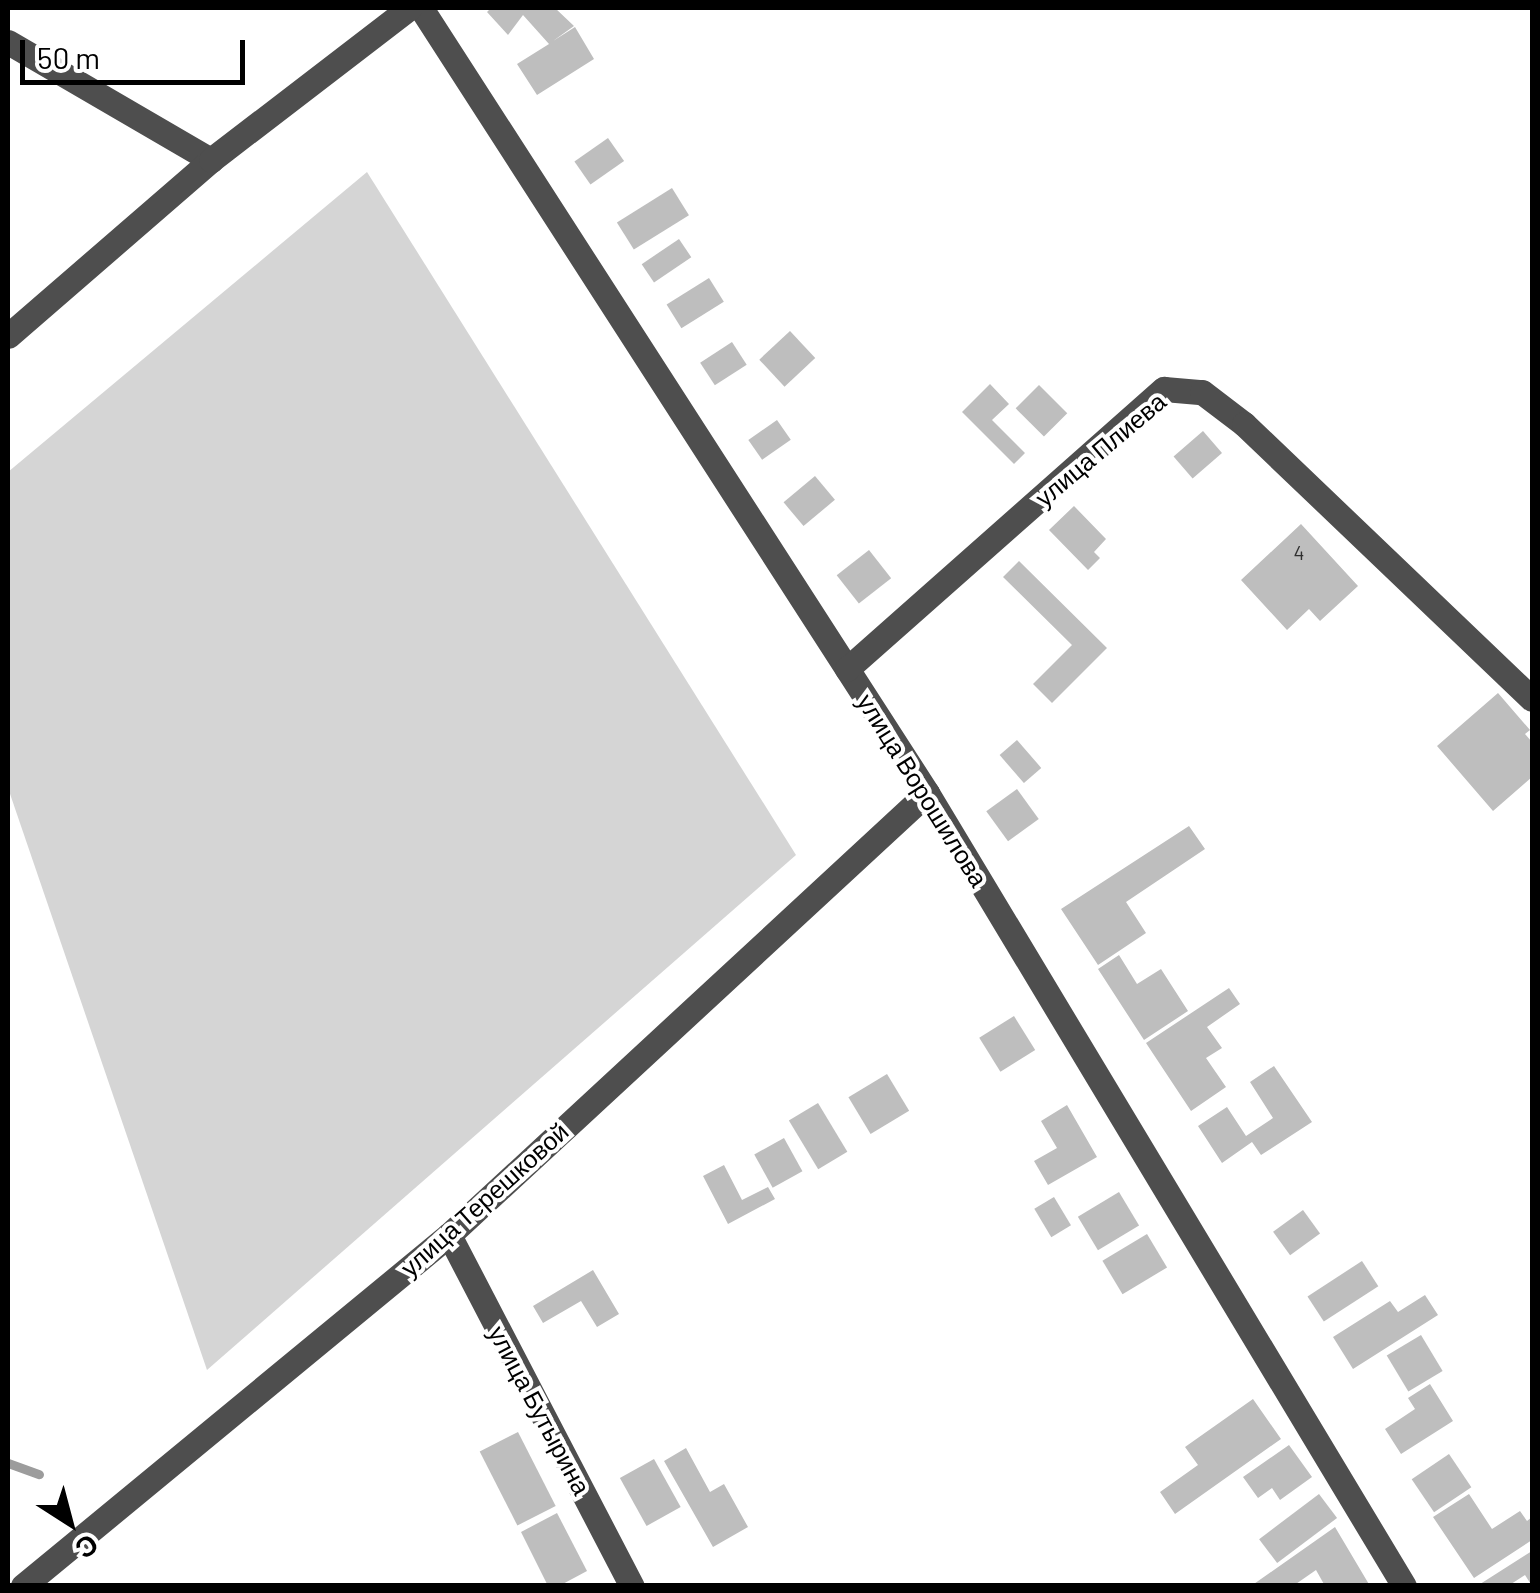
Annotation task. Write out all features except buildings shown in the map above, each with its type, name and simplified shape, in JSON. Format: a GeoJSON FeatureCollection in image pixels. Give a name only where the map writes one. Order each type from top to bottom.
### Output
{"type":"FeatureCollection","features":[{"type":"Feature","properties":{"kind":"street"},"geometry":{"type":"LineString","coordinates":[[8,336],[211,160],[409,8]]}},
{"type":"Feature","properties":{"kind":"street","name":"улица Ворошилова"},"geometry":{"type":"LineString","coordinates":[[421,8],[928,793],[1404,1586]]}},
{"type":"Feature","properties":{"kind":"street"},"geometry":{"type":"LineString","coordinates":[[8,42],[211,160]]}},
{"type":"Feature","properties":{"kind":"street","name":"улица Плиева"},"geometry":{"type":"LineString","coordinates":[[848,669],[1164,389],[1202,392],[1244,424],[1532,699]]}},
{"type":"Feature","properties":{"kind":"street","name":"улица Терешковой"},"geometry":{"type":"LineString","coordinates":[[23,1586],[449,1235],[928,793]]}},
{"type":"Feature","properties":{"kind":"street","name":"улица Бутырина"},"geometry":{"type":"LineString","coordinates":[[449,1235],[632,1586]]}},
{"type":"Feature","properties":{"kind":"shaded area"},"geometry":{"type":"Polygon","coordinates":[[[367,172],[796,855],[207,1370],[8,788],[8,472],[367,172]]]}},
{"type":"Feature","properties":{"kind":"waterway"},"geometry":{"type":"LineString","coordinates":[[8,1463],[39,1474]]}}]}
